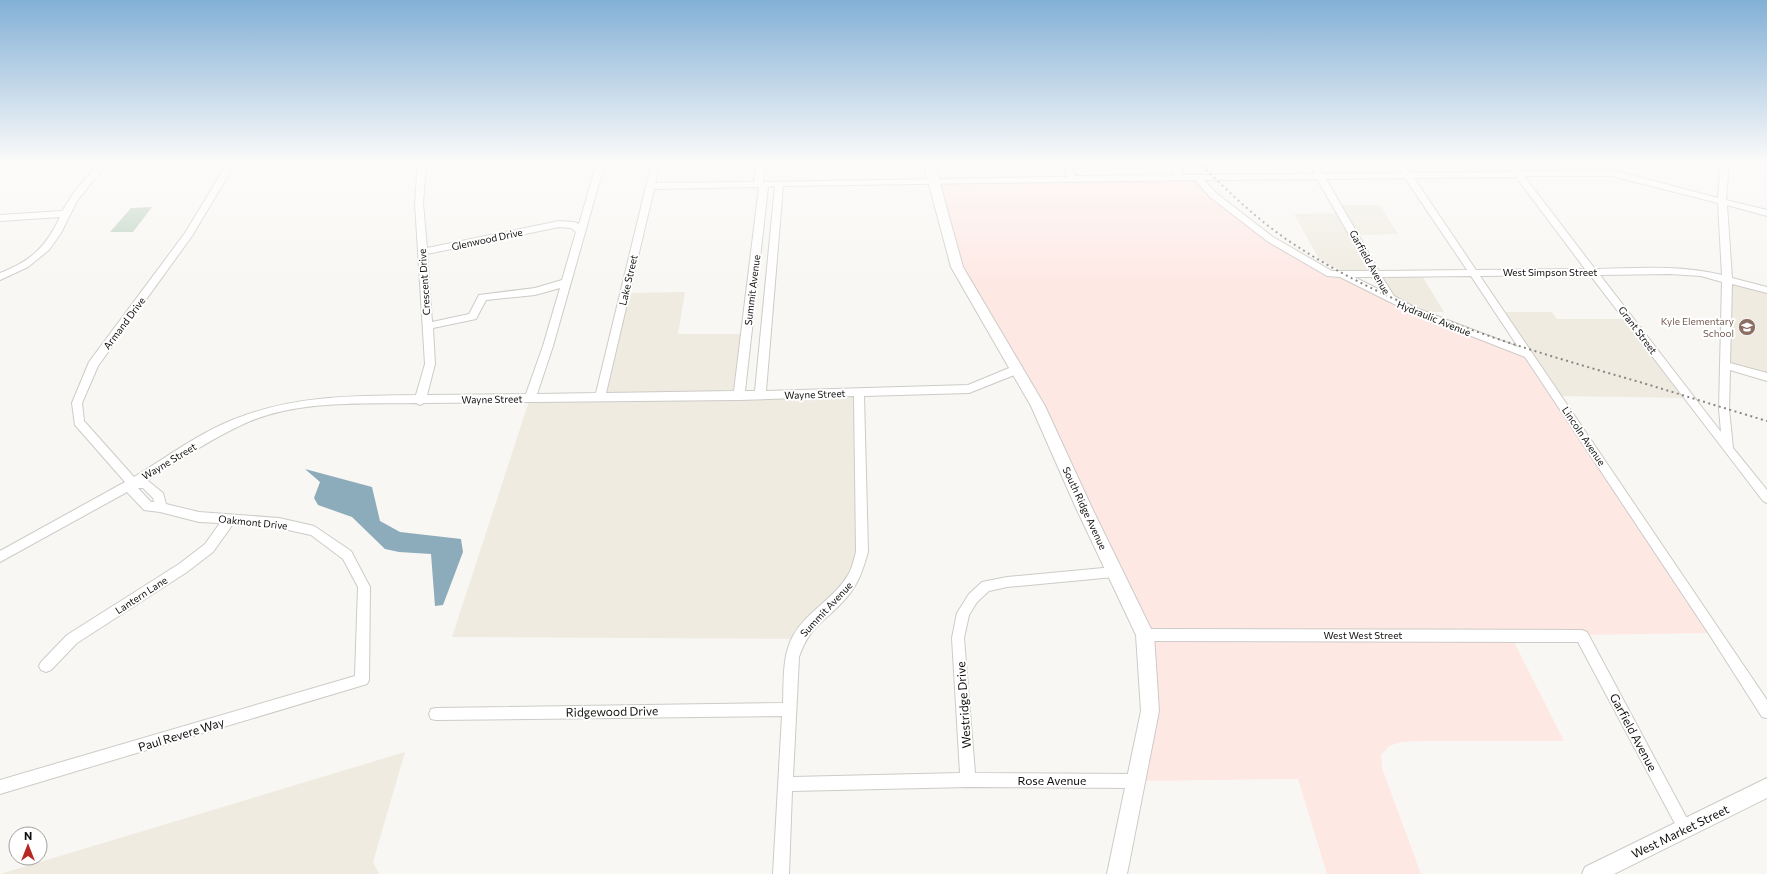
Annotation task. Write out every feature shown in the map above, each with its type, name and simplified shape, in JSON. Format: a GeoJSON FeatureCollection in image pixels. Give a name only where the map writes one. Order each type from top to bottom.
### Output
{"type":"FeatureCollection","features":[{"type":"Feature","properties":{"kind":"street"},"geometry":{"type":"LineString","coordinates":[[0,277],[16,271],[44,252],[56,233],[64,214],[71,203]]}},
{"type":"Feature","properties":{"kind":"street","name":"Armand Drive"},"geometry":{"type":"LineString","coordinates":[[133,483],[79,422],[77,403],[92,365],[189,234],[208,203]]}},
{"type":"Feature","properties":{"kind":"street","name":"Crescent Drive"},"geometry":{"type":"LineString","coordinates":[[419,203],[421,252],[430,364],[420,401]]}},
{"type":"Feature","properties":{"kind":"street"},"geometry":{"type":"LineString","coordinates":[[530,398],[548,346],[589,203]]}},
{"type":"Feature","properties":{"kind":"street","name":"Lake Street"},"geometry":{"type":"LineString","coordinates":[[600,398],[647,203]]}},
{"type":"Feature","properties":{"kind":"street","name":"Summit Avenue"},"geometry":{"type":"LineString","coordinates":[[739,396],[759,203]]}},
{"type":"Feature","properties":{"kind":"street","name":"Summit Avenue"},"geometry":{"type":"LineString","coordinates":[[760,396],[777,203]]}},
{"type":"Feature","properties":{"kind":"street","name":"South Ridge Avenue"},"geometry":{"type":"LineString","coordinates":[[940,203],[957,267],[1018,369],[1038,406],[1114,572],[1145,635],[1150,711],[1117,874]]}},
{"type":"Feature","properties":{"kind":"street","name":"West Simpson Street"},"geometry":{"type":"LineString","coordinates":[[1223,203],[1270,239],[1330,274],[1670,271],[1701,273],[1767,290]]}},
{"type":"Feature","properties":{"kind":"street","name":"Garfield Avenue"},"geometry":{"type":"LineString","coordinates":[[1335,203],[1378,274],[1391,300]]}},
{"type":"Feature","properties":{"kind":"street","name":"Lincoln Avenue"},"geometry":{"type":"LineString","coordinates":[[1426,203],[1716,633],[1767,712]]}},
{"type":"Feature","properties":{"kind":"street","name":"Grant Street"},"geometry":{"type":"LineString","coordinates":[[1541,203],[1767,498]]}},
{"type":"Feature","properties":{"kind":"street"},"geometry":{"type":"LineString","coordinates":[[1722,203],[1727,279],[1724,409],[1728,449]]}},
{"type":"Feature","properties":{"kind":"street"},"geometry":{"type":"LineString","coordinates":[[1729,203],[1767,213]]}},
{"type":"Feature","properties":{"kind":"street"},"geometry":{"type":"LineString","coordinates":[[0,218],[64,214]]}},
{"type":"Feature","properties":{"kind":"street","name":"Glenwood Drive"},"geometry":{"type":"LineString","coordinates":[[421,252],[439,250],[560,224],[574,225],[580,231]]}},
{"type":"Feature","properties":{"kind":"street","name":"Hydraulic Avenue"},"geometry":{"type":"LineString","coordinates":[[1341,274],[1391,300],[1529,355]]}},
{"type":"Feature","properties":{"kind":"street"},"geometry":{"type":"LineString","coordinates":[[427,326],[473,317],[482,297],[505,293],[544,292],[566,282]]}},
{"type":"Feature","properties":{"kind":"street"},"geometry":{"type":"LineString","coordinates":[[1726,364],[1767,377]]}},
{"type":"Feature","properties":{"kind":"street","name":"Wayne Street"},"geometry":{"type":"LineString","coordinates":[[0,557],[133,483],[208,437],[252,416],[289,406],[337,400],[420,401],[530,398],[760,396],[968,389],[1018,369]]}},
{"type":"Feature","properties":{"kind":"street","name":"Summit Avenue"},"geometry":{"type":"LineString","coordinates":[[781,874],[792,657],[798,639],[813,620],[842,594],[855,576],[862,552],[859,392]]}},
{"type":"Feature","properties":{"kind":"street","name":"Oakmont Drive"},"geometry":{"type":"LineString","coordinates":[[133,483],[132,490],[148,507],[160,507],[199,516],[279,523],[314,531],[347,555],[364,587],[362,680]]}},
{"type":"Feature","properties":{"kind":"street","name":"Lantern Lane"},"geometry":{"type":"LineString","coordinates":[[46,666],[72,639],[183,568],[209,548],[230,519]]}},
{"type":"Feature","properties":{"kind":"street","name":"Westridge Drive"},"geometry":{"type":"LineString","coordinates":[[968,780],[958,638],[963,613],[973,598],[986,586],[1007,582],[1114,572]]}},
{"type":"Feature","properties":{"kind":"street","name":"West West Street"},"geometry":{"type":"LineString","coordinates":[[1145,635],[1582,636]]}},
{"type":"Feature","properties":{"kind":"street","name":"Garfield Avenue"},"geometry":{"type":"LineString","coordinates":[[1582,636],[1686,828]]}},
{"type":"Feature","properties":{"kind":"street","name":"Paul Revere Way"},"geometry":{"type":"LineString","coordinates":[[0,788],[362,680]]}},
{"type":"Feature","properties":{"kind":"street","name":"Ridgewood Drive"},"geometry":{"type":"LineString","coordinates":[[436,714],[789,709]]}},
{"type":"Feature","properties":{"kind":"street"},"geometry":{"type":"LineString","coordinates":[[785,784],[968,780]]}},
{"type":"Feature","properties":{"kind":"street","name":"Rose Avenue"},"geometry":{"type":"LineString","coordinates":[[968,780],[1136,781]]}},
{"type":"Feature","properties":{"kind":"street","name":"West Market Street"},"geometry":{"type":"LineString","coordinates":[[1592,874],[1767,788]]}},
{"type":"Feature","properties":{"kind":"shaded area"},"geometry":{"type":"Polygon","coordinates":[[[940,203],[1224,203],[1235,213],[1330,274],[1348,274],[1389,296],[1525,349],[1716,633],[1511,636],[1564,741],[1426,741],[1401,742],[1389,746],[1381,755],[1382,768],[1421,874],[1327,874],[1298,779],[1136,781],[1150,711],[1145,635],[1038,406],[957,267],[940,203]]]}},
{"type":"Feature","properties":{"kind":"shaded area"},"geometry":{"type":"Polygon","coordinates":[[[1337,205],[1380,205],[1398,234],[1355,235],[1377,274],[1348,274],[1319,259],[1294,214],[1341,213],[1337,205]]]}},
{"type":"Feature","properties":{"kind":"shaded area"},"geometry":{"type":"Polygon","coordinates":[[[1377,274],[1421,274],[1444,312],[1427,312],[1389,296],[1377,274]]]}},
{"type":"Feature","properties":{"kind":"shaded area","name":"Kyle Elementary School"},"geometry":{"type":"Polygon","coordinates":[[[1727,279],[1767,290],[1767,377],[1726,365],[1727,279]]]}},
{"type":"Feature","properties":{"kind":"shaded area"},"geometry":{"type":"Polygon","coordinates":[[[685,292],[678,334],[746,334],[739,395],[859,392],[862,520],[855,576],[798,639],[452,637],[530,398],[600,397],[625,293],[685,292]]]}},
{"type":"Feature","properties":{"kind":"shaded area"},"geometry":{"type":"Polygon","coordinates":[[[1500,312],[1552,312],[1557,319],[1630,319],[1689,398],[1557,396],[1500,312]]]}},
{"type":"Feature","properties":{"kind":"shaded area"},"geometry":{"type":"Polygon","coordinates":[[[405,752],[373,862],[379,874],[0,874],[27,866],[48,866],[48,860],[405,752]]]}},
{"type":"Feature","properties":{"kind":"green space"},"geometry":{"type":"Polygon","coordinates":[[[152,207],[133,232],[110,232],[131,208],[152,207]]]}},
{"type":"Feature","properties":{"kind":"water"},"geometry":{"type":"Polygon","coordinates":[[[305,469],[372,487],[380,521],[400,532],[461,539],[463,552],[443,605],[435,606],[431,554],[399,552],[385,549],[352,517],[318,505],[314,498],[320,482],[305,469]]]}},
{"type":"Feature","properties":{"kind":"railway"},"geometry":{"type":"LineString","coordinates":[[1241,203],[1267,225],[1292,243],[1373,289],[1415,308],[1503,341],[1767,421]]}},
{"type":"Feature","properties":{"kind":"place","name":"Kyle Elementary School"},"geometry":{"type":"Point","coordinates":[1747,327]}}]}
